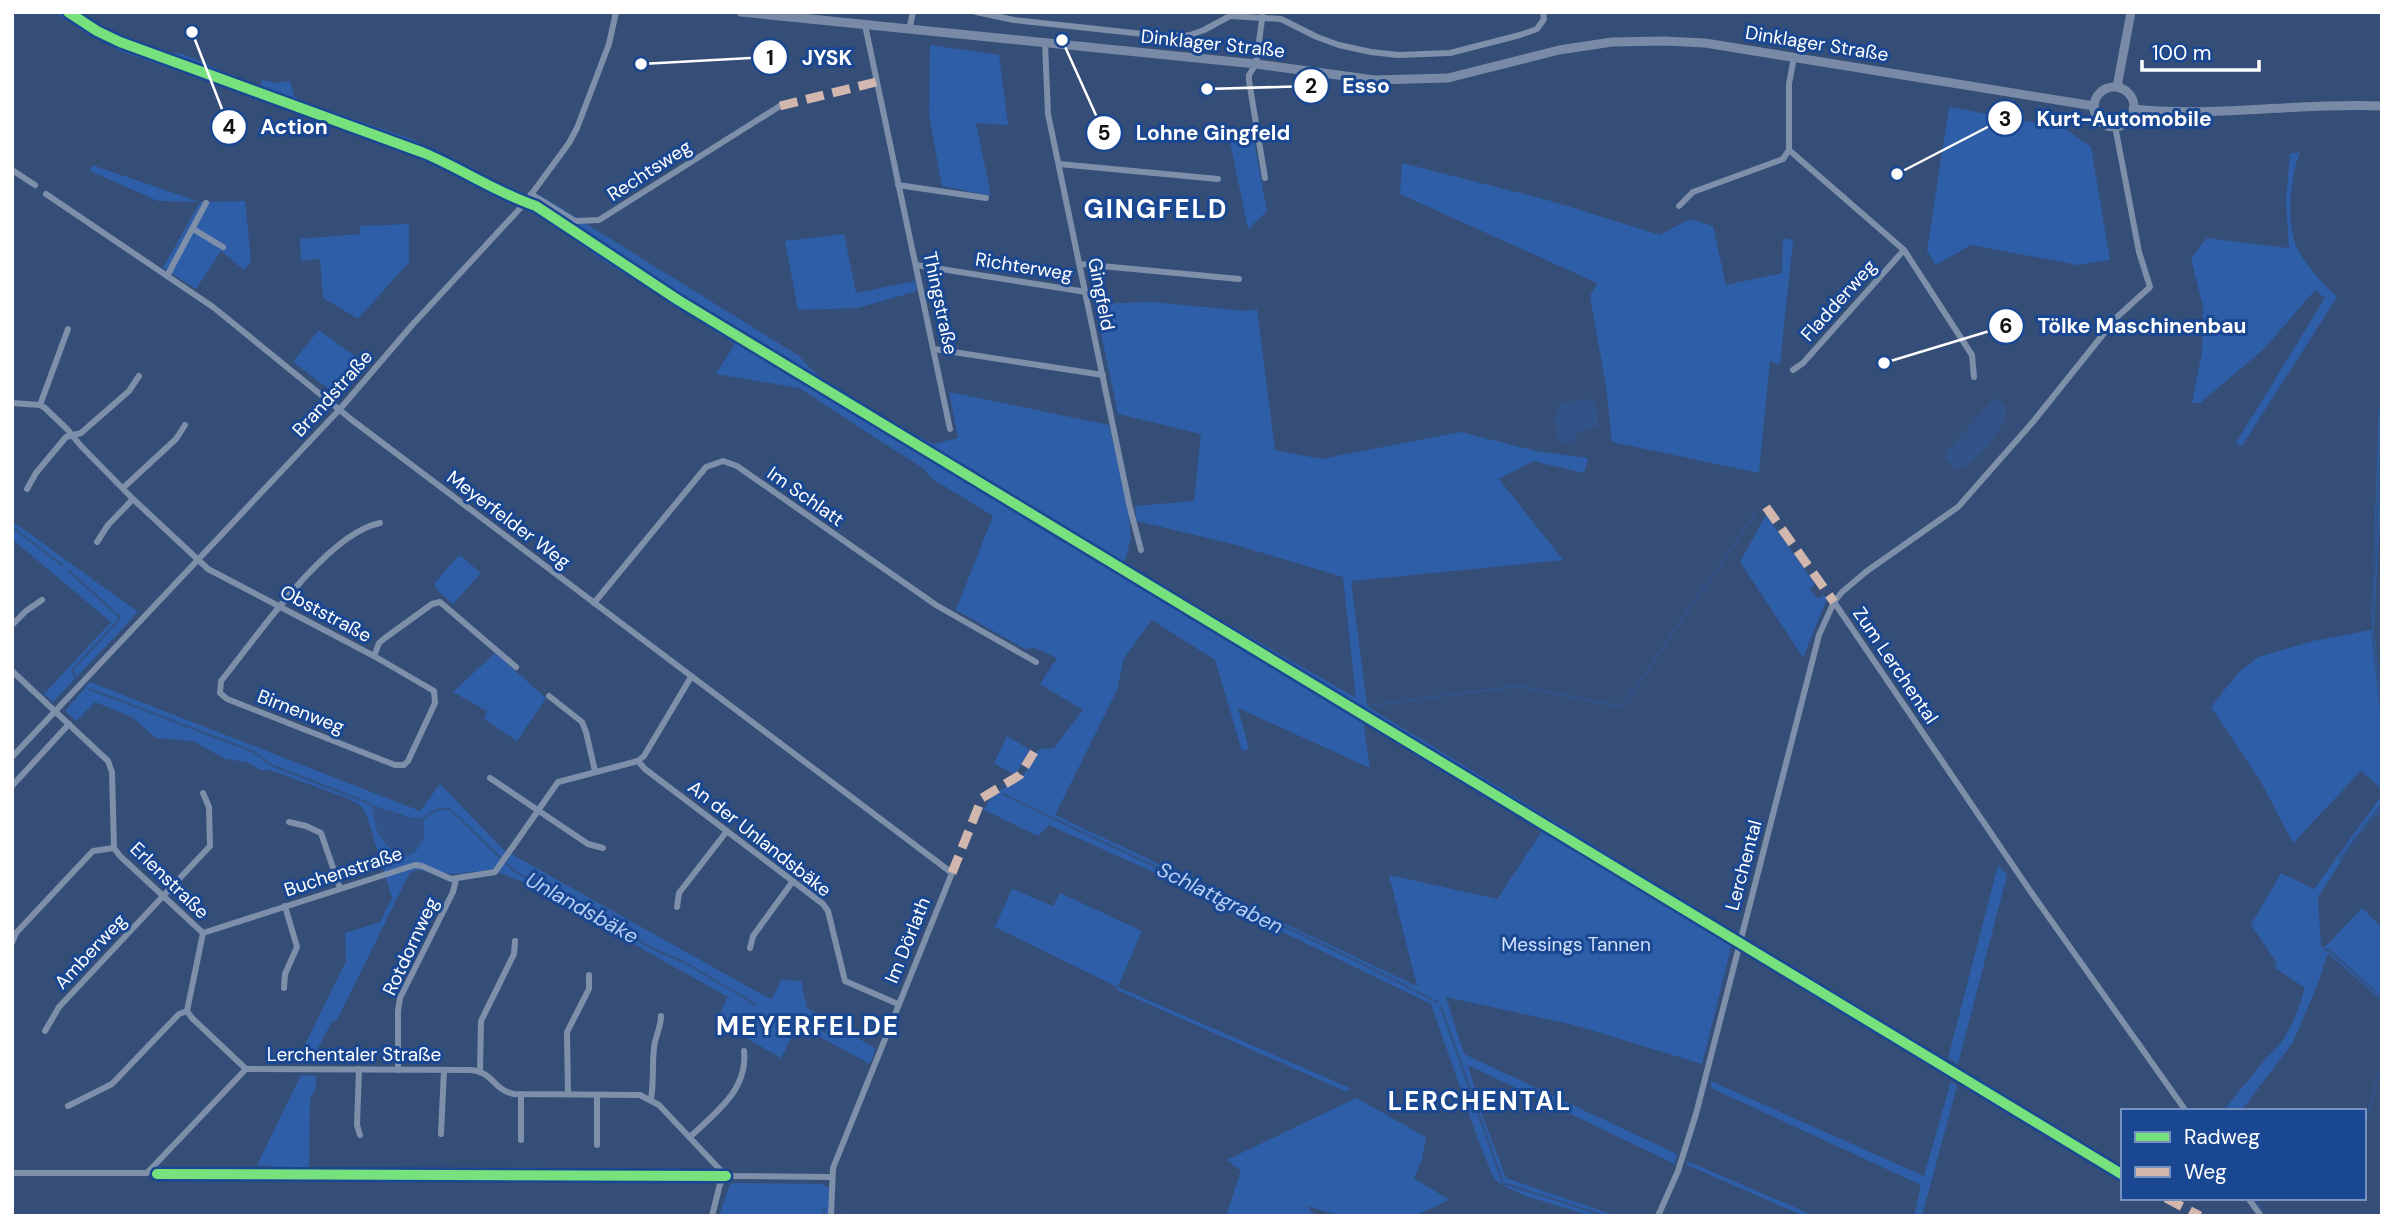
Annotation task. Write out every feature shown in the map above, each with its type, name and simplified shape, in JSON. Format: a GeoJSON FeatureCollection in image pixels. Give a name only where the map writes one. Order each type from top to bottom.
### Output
{"type":"FeatureCollection","features":[{"type":"Feature","properties":{"kind":"main road","name":"Dinklager Straße"},"geometry":{"type":"LineString","coordinates":[[741,12],[1256,64],[1375,79],[1448,78],[1559,50],[1612,42],[1705,43],[2094,106]]}},
{"type":"Feature","properties":{"kind":"main road"},"geometry":{"type":"LineString","coordinates":[[2117,87],[2131,12]]}},
{"type":"Feature","properties":{"kind":"main road"},"geometry":{"type":"LineString","coordinates":[[2117,87],[2127,93],[2133,103],[2133,109],[2127,121],[2108,126],[2098,118],[2094,106],[2101,92],[2117,87]]}},
{"type":"Feature","properties":{"kind":"main road"},"geometry":{"type":"LineString","coordinates":[[2133,109],[2185,113],[2343,104],[2382,106]]}},
{"type":"Feature","properties":{"kind":"street","name":"Brandstraße"},"geometry":{"type":"LineString","coordinates":[[12,757],[340,409],[531,194],[577,128],[609,44],[616,12]]}},
{"type":"Feature","properties":{"kind":"street"},"geometry":{"type":"LineString","coordinates":[[909,30],[913,12]]}},
{"type":"Feature","properties":{"kind":"street"},"geometry":{"type":"LineString","coordinates":[[976,12],[1014,20],[1170,36],[1204,30],[1230,16],[1262,15],[1281,19],[1309,34],[1339,45],[1398,55],[1450,53],[1520,35],[1537,29],[1544,19],[1543,12]]}},
{"type":"Feature","properties":{"kind":"street"},"geometry":{"type":"LineString","coordinates":[[1262,15],[1256,64],[1249,75],[1249,81],[1265,178]]}},
{"type":"Feature","properties":{"kind":"street","name":"Thingstraße"},"geometry":{"type":"LineString","coordinates":[[865,25],[950,429]]}},
{"type":"Feature","properties":{"kind":"street","name":"Gingfeld"},"geometry":{"type":"LineString","coordinates":[[1045,43],[1046,101],[1141,550]]}},
{"type":"Feature","properties":{"kind":"street"},"geometry":{"type":"LineString","coordinates":[[1679,206],[1693,192],[1783,159],[1789,150],[1789,84],[1794,57]]}},
{"type":"Feature","properties":{"kind":"street","name":"Rechtsweg"},"geometry":{"type":"LineString","coordinates":[[531,194],[575,221],[600,220],[780,106]]}},
{"type":"Feature","properties":{"kind":"street","name":"Zum Lerchental"},"geometry":{"type":"LineString","coordinates":[[2115,126],[2139,252],[2150,288],[2117,317],[2032,423],[1958,507],[1867,571],[1834,602],[2033,895],[2185,1109]]}},
{"type":"Feature","properties":{"kind":"street"},"geometry":{"type":"LineString","coordinates":[[1789,150],[1904,250],[1972,355],[1974,377]]}},
{"type":"Feature","properties":{"kind":"street"},"geometry":{"type":"LineString","coordinates":[[1059,164],[1218,179]]}},
{"type":"Feature","properties":{"kind":"street"},"geometry":{"type":"LineString","coordinates":[[12,170],[35,186]]}},
{"type":"Feature","properties":{"kind":"street"},"geometry":{"type":"LineString","coordinates":[[898,185],[986,198]]}},
{"type":"Feature","properties":{"kind":"street","name":"Meyerfelder Weg"},"geometry":{"type":"LineString","coordinates":[[46,194],[213,307],[340,409],[952,873]]}},
{"type":"Feature","properties":{"kind":"street"},"geometry":{"type":"LineString","coordinates":[[167,276],[206,203]]}},
{"type":"Feature","properties":{"kind":"street"},"geometry":{"type":"LineString","coordinates":[[193,229],[223,247]]}},
{"type":"Feature","properties":{"kind":"street","name":"Fladderweg"},"geometry":{"type":"LineString","coordinates":[[1793,370],[1800,367],[1904,250]]}},
{"type":"Feature","properties":{"kind":"street"},"geometry":{"type":"LineString","coordinates":[[1080,264],[1239,279]]}},
{"type":"Feature","properties":{"kind":"street","name":"Richterweg"},"geometry":{"type":"LineString","coordinates":[[916,265],[1086,292]]}},
{"type":"Feature","properties":{"kind":"street"},"geometry":{"type":"LineString","coordinates":[[12,403],[40,405],[68,329]]}},
{"type":"Feature","properties":{"kind":"street"},"geometry":{"type":"LineString","coordinates":[[934,349],[1103,375]]}},
{"type":"Feature","properties":{"kind":"street"},"geometry":{"type":"LineString","coordinates":[[27,489],[36,472],[66,437],[74,436],[129,391],[139,376]]}},
{"type":"Feature","properties":{"kind":"street","name":"Obststraße"},"geometry":{"type":"LineString","coordinates":[[40,405],[74,436],[133,499],[208,569],[425,684],[434,691],[436,698]]}},
{"type":"Feature","properties":{"kind":"street"},"geometry":{"type":"LineString","coordinates":[[123,488],[176,439],[186,425]]}},
{"type":"Feature","properties":{"kind":"street","name":"Im Schlatt"},"geometry":{"type":"LineString","coordinates":[[594,603],[706,467],[723,461],[737,466],[936,605],[1036,662]]}},
{"type":"Feature","properties":{"kind":"street"},"geometry":{"type":"LineString","coordinates":[[97,542],[108,525],[133,499]]}},
{"type":"Feature","properties":{"kind":"street"},"geometry":{"type":"LineString","coordinates":[[281,607],[328,552],[367,525],[380,523]]}},
{"type":"Feature","properties":{"kind":"street"},"geometry":{"type":"LineString","coordinates":[[12,625],[42,600]]}},
{"type":"Feature","properties":{"kind":"street"},"geometry":{"type":"LineString","coordinates":[[374,656],[379,643],[385,638],[432,604],[440,602],[516,667]]}},
{"type":"Feature","properties":{"kind":"street","name":"Lerchental"},"geometry":{"type":"LineString","coordinates":[[1658,1216],[1678,1171],[1696,1114],[1817,645],[1834,602]]}},
{"type":"Feature","properties":{"kind":"street","name":"Birnenweg"},"geometry":{"type":"LineString","coordinates":[[281,607],[221,681],[220,693],[227,699],[395,765],[404,765],[436,698]]}},
{"type":"Feature","properties":{"kind":"street","name":"Erlenstraße"},"geometry":{"type":"LineString","coordinates":[[12,671],[111,766],[114,848],[203,933],[187,1011]]}},
{"type":"Feature","properties":{"kind":"street"},"geometry":{"type":"LineString","coordinates":[[638,761],[644,756],[691,677]]}},
{"type":"Feature","properties":{"kind":"street"},"geometry":{"type":"LineString","coordinates":[[550,696],[582,722],[595,771]]}},
{"type":"Feature","properties":{"kind":"street"},"geometry":{"type":"LineString","coordinates":[[12,786],[69,724]]}},
{"type":"Feature","properties":{"kind":"street","name":"Buchenstraße"},"geometry":{"type":"LineString","coordinates":[[203,933],[415,865],[445,878],[491,874],[558,782],[638,761]]}},
{"type":"Feature","properties":{"kind":"street","name":"An der Unlandsbäke"},"geometry":{"type":"LineString","coordinates":[[638,761],[825,907],[845,981],[898,1004]]}},
{"type":"Feature","properties":{"kind":"street"},"geometry":{"type":"LineString","coordinates":[[490,778],[589,844],[603,848]]}},
{"type":"Feature","properties":{"kind":"street","name":"Amberweg"},"geometry":{"type":"LineString","coordinates":[[45,1031],[59,1007],[210,846],[209,807],[203,793]]}},
{"type":"Feature","properties":{"kind":"street"},"geometry":{"type":"LineString","coordinates":[[289,822],[321,832],[340,888]]}},
{"type":"Feature","properties":{"kind":"street"},"geometry":{"type":"LineString","coordinates":[[677,907],[679,894],[727,831]]}},
{"type":"Feature","properties":{"kind":"street"},"geometry":{"type":"LineString","coordinates":[[12,943],[16,933],[93,851],[114,848]]}},
{"type":"Feature","properties":{"kind":"street","name":"Im Dörlath"},"geometry":{"type":"LineString","coordinates":[[831,1177],[952,873]]}},
{"type":"Feature","properties":{"kind":"street","name":"Rotdornweg"},"geometry":{"type":"LineString","coordinates":[[398,1070],[400,998],[453,892],[456,879]]}},
{"type":"Feature","properties":{"kind":"street"},"geometry":{"type":"LineString","coordinates":[[750,948],[754,936],[793,881]]}},
{"type":"Feature","properties":{"kind":"street"},"geometry":{"type":"LineString","coordinates":[[284,988],[285,974],[297,947],[285,906]]}},
{"type":"Feature","properties":{"kind":"street"},"geometry":{"type":"LineString","coordinates":[[515,941],[514,954],[481,1021],[480,1071],[488,1074],[507,1093],[640,1095],[651,1099],[726,1176],[831,1177],[831,1216]]}},
{"type":"Feature","properties":{"kind":"street"},"geometry":{"type":"LineString","coordinates":[[568,1094],[567,1032],[589,989],[589,975]]}},
{"type":"Feature","properties":{"kind":"street"},"geometry":{"type":"LineString","coordinates":[[68,1106],[112,1084],[179,1014],[187,1011],[191,1018],[246,1069]]}},
{"type":"Feature","properties":{"kind":"street"},"geometry":{"type":"LineString","coordinates":[[651,1099],[654,1086],[654,1048],[661,1029],[661,1016]]}},
{"type":"Feature","properties":{"kind":"street"},"geometry":{"type":"LineString","coordinates":[[690,1137],[736,1089],[746,1066],[744,1051]]}},
{"type":"Feature","properties":{"kind":"street","name":"Lerchentaler Straße"},"geometry":{"type":"LineString","coordinates":[[12,1173],[147,1173],[246,1069],[480,1071]]}},
{"type":"Feature","properties":{"kind":"street"},"geometry":{"type":"LineString","coordinates":[[359,1069],[357,1125],[360,1135]]}},
{"type":"Feature","properties":{"kind":"street"},"geometry":{"type":"LineString","coordinates":[[441,1134],[444,1070]]}},
{"type":"Feature","properties":{"kind":"street"},"geometry":{"type":"LineString","coordinates":[[521,1094],[521,1140]]}},
{"type":"Feature","properties":{"kind":"street"},"geometry":{"type":"LineString","coordinates":[[597,1095],[597,1145]]}},
{"type":"Feature","properties":{"kind":"street"},"geometry":{"type":"LineString","coordinates":[[712,1216],[720,1184],[726,1176]]}},
{"type":"Feature","properties":{"kind":"street"},"geometry":{"type":"LineString","coordinates":[[2249,1200],[2261,1216]]}},
{"type":"Feature","properties":{"kind":"green space"},"geometry":{"type":"Polygon","coordinates":[[[54,12],[79,12],[95,23],[155,51],[183,54],[261,88],[262,80],[278,83],[290,81],[294,96],[302,102],[409,138],[520,197],[514,204],[467,177],[410,151],[120,51],[54,12]]]}},
{"type":"Feature","properties":{"kind":"green space"},"geometry":{"type":"Polygon","coordinates":[[[930,45],[999,55],[1008,125],[976,123],[991,196],[942,186],[929,115],[930,45]]]}},
{"type":"Feature","properties":{"kind":"green space"},"geometry":{"type":"Polygon","coordinates":[[[1949,107],[2064,128],[2091,147],[2110,260],[2078,265],[1971,245],[1936,265],[1927,251],[1949,107]]]}},
{"type":"Feature","properties":{"kind":"green space"},"geometry":{"type":"Polygon","coordinates":[[[1227,127],[1254,140],[1267,211],[1248,229],[1227,127]]]}},
{"type":"Feature","properties":{"kind":"green space"},"geometry":{"type":"Polygon","coordinates":[[[2300,152],[2290,201],[2294,239],[2306,263],[2337,297],[2242,446],[2236,443],[2325,298],[2315,290],[2264,349],[2200,403],[2192,403],[2202,352],[2203,307],[2191,258],[2207,238],[2289,248],[2286,200],[2290,154],[2300,152]]]}},
{"type":"Feature","properties":{"kind":"green space"},"geometry":{"type":"Polygon","coordinates":[[[1402,163],[1551,201],[1660,235],[1690,219],[1713,226],[1726,285],[1782,273],[1783,238],[1793,240],[1780,365],[1770,361],[1759,473],[1612,442],[1606,386],[1590,296],[1597,283],[1400,194],[1402,163]]]}},
{"type":"Feature","properties":{"kind":"green space"},"geometry":{"type":"Polygon","coordinates":[[[92,165],[200,202],[158,201],[90,171],[92,165]]]}},
{"type":"Feature","properties":{"kind":"green space","name":"Messings Tannen"},"geometry":{"type":"Polygon","coordinates":[[[540,195],[799,356],[844,395],[933,444],[958,438],[949,392],[1109,425],[1128,507],[1131,537],[1124,565],[1356,698],[1343,577],[1236,545],[1137,521],[1135,506],[1194,501],[1201,434],[1118,414],[1095,304],[1152,302],[1246,311],[1257,309],[1275,450],[1321,459],[1461,432],[1536,451],[1588,458],[1584,473],[1533,461],[1499,479],[1563,560],[1351,581],[1367,705],[1370,708],[1735,932],[1702,1064],[1574,1025],[1446,997],[1464,1054],[1677,1154],[1675,1164],[1468,1065],[1483,1117],[1506,1178],[1617,1216],[1591,1216],[1526,1196],[1504,1186],[1494,1179],[1479,1142],[1431,1004],[1242,912],[1049,825],[1038,836],[984,810],[991,796],[1023,776],[1039,749],[1054,748],[1083,710],[1040,684],[1057,658],[1035,648],[1025,649],[956,610],[993,516],[931,478],[924,469],[799,388],[716,374],[735,344],[529,210],[540,195]],[[1152,620],[1124,658],[1117,690],[1055,815],[1417,986],[1389,875],[1497,899],[1542,831],[1363,721],[1370,768],[1238,708],[1249,749],[1242,751],[1215,660],[1152,620]]]}},
{"type":"Feature","properties":{"kind":"green space"},"geometry":{"type":"Polygon","coordinates":[[[245,201],[251,261],[244,270],[221,251],[196,289],[163,268],[200,202],[245,201]]]}},
{"type":"Feature","properties":{"kind":"green space"},"geometry":{"type":"Polygon","coordinates":[[[409,224],[409,262],[358,319],[323,298],[320,259],[301,261],[300,239],[360,234],[360,226],[409,224]]]}},
{"type":"Feature","properties":{"kind":"green space"},"geometry":{"type":"Polygon","coordinates":[[[844,234],[856,293],[915,281],[917,291],[858,308],[798,310],[785,241],[844,234]]]}},
{"type":"Feature","properties":{"kind":"green space"},"geometry":{"type":"Polygon","coordinates":[[[319,330],[367,365],[338,396],[293,362],[319,330]]]}},
{"type":"Feature","properties":{"kind":"green space"},"geometry":{"type":"Polygon","coordinates":[[[2379,410],[2382,410],[2382,467],[2374,628],[2382,706],[2382,789],[2361,771],[2293,843],[2261,782],[2211,707],[2238,673],[2258,657],[2313,641],[2371,630],[2379,410]]]}},
{"type":"Feature","properties":{"kind":"green space"},"geometry":{"type":"Polygon","coordinates":[[[1766,515],[1815,584],[1810,589],[1818,599],[1824,595],[1827,599],[1803,657],[1740,562],[1766,515]]]}},
{"type":"Feature","properties":{"kind":"green space"},"geometry":{"type":"Polygon","coordinates":[[[12,521],[138,612],[53,702],[44,694],[111,622],[12,539],[12,521]]]}},
{"type":"Feature","properties":{"kind":"green space"},"geometry":{"type":"Polygon","coordinates":[[[459,555],[481,573],[453,604],[434,584],[459,555]]]}},
{"type":"Feature","properties":{"kind":"green space"},"geometry":{"type":"Polygon","coordinates":[[[495,653],[546,698],[517,741],[484,719],[487,711],[453,692],[495,653]]]}},
{"type":"Feature","properties":{"kind":"green space"},"geometry":{"type":"Polygon","coordinates":[[[90,682],[420,811],[440,784],[504,850],[761,994],[772,999],[781,980],[801,981],[807,1008],[876,1049],[870,1064],[798,1025],[781,1058],[716,1021],[728,997],[523,882],[492,870],[453,874],[417,870],[410,872],[337,1020],[332,1021],[316,1052],[315,1060],[297,1061],[346,961],[345,933],[380,922],[392,898],[366,813],[360,805],[349,799],[270,770],[260,770],[247,762],[225,759],[193,741],[156,738],[132,717],[95,702],[76,721],[65,711],[90,682]],[[371,805],[424,841],[424,822],[371,805]]]}},
{"type":"Feature","properties":{"kind":"green space"},"geometry":{"type":"Polygon","coordinates":[[[1007,736],[1030,750],[1015,775],[994,763],[1007,736]]]}},
{"type":"Feature","properties":{"kind":"green space"},"geometry":{"type":"Polygon","coordinates":[[[2382,795],[2382,809],[2357,836],[2318,897],[2321,947],[2325,947],[2362,908],[2382,928],[2382,1001],[2328,953],[2293,1042],[2243,1109],[2225,1109],[2282,1042],[2305,988],[2274,967],[2277,963],[2251,925],[2281,873],[2314,889],[2382,795]]]}},
{"type":"Feature","properties":{"kind":"green space"},"geometry":{"type":"Polygon","coordinates":[[[1998,865],[2007,875],[1958,1064],[1948,1058],[1998,865]]]}},
{"type":"Feature","properties":{"kind":"green space"},"geometry":{"type":"Polygon","coordinates":[[[1012,889],[1053,906],[1060,893],[1142,931],[1118,987],[1350,1088],[1347,1092],[1117,990],[1117,987],[995,927],[1012,889]]]}},
{"type":"Feature","properties":{"kind":"green space"},"geometry":{"type":"Polygon","coordinates":[[[301,1075],[316,1076],[316,1088],[310,1099],[309,1170],[257,1165],[301,1075]]]}},
{"type":"Feature","properties":{"kind":"green space"},"geometry":{"type":"Polygon","coordinates":[[[1711,1081],[1924,1176],[1951,1081],[1957,1086],[1922,1216],[1914,1216],[1921,1185],[1711,1088],[1711,1081]]]}},
{"type":"Feature","properties":{"kind":"green space"},"geometry":{"type":"Polygon","coordinates":[[[1356,1098],[1426,1137],[1422,1160],[1414,1178],[1449,1200],[1415,1216],[1340,1216],[1307,1206],[1315,1216],[1226,1216],[1241,1171],[1227,1160],[1356,1098]]]}},
{"type":"Feature","properties":{"kind":"green space"},"geometry":{"type":"Polygon","coordinates":[[[1687,1161],[1815,1216],[1804,1216],[1687,1165],[1687,1161]]]}},
{"type":"Feature","properties":{"kind":"green space"},"geometry":{"type":"Polygon","coordinates":[[[730,1184],[822,1184],[829,1188],[829,1216],[719,1216],[730,1184]]]}},
{"type":"Feature","properties":{"kind":"shaded area"},"geometry":{"type":"Polygon","coordinates":[[[1995,398],[2002,403],[2006,411],[2001,427],[1980,455],[1957,470],[1945,458],[1946,452],[1995,398]]]}},
{"type":"Feature","properties":{"kind":"shaded area"},"geometry":{"type":"Polygon","coordinates":[[[1586,399],[1596,401],[1598,425],[1582,431],[1565,446],[1557,438],[1557,409],[1562,403],[1586,399]]]}},
{"type":"Feature","properties":{"kind":"shaded area"},"geometry":{"type":"Polygon","coordinates":[[[371,804],[400,816],[419,818],[424,822],[422,842],[418,849],[407,855],[392,850],[379,834],[371,804]]]}},
{"type":"Feature","properties":{"kind":"waterway"},"geometry":{"type":"LineString","coordinates":[[2382,412],[2372,627],[2382,720]]}},
{"type":"Feature","properties":{"kind":"waterway"},"geometry":{"type":"LineString","coordinates":[[1374,705],[1518,686],[1612,705],[1624,704],[1755,514]]}},
{"type":"Feature","properties":{"kind":"waterway","name":"Unlandsbäke"},"geometry":{"type":"LineString","coordinates":[[12,527],[62,565]]}},
{"type":"Feature","properties":{"kind":"waterway","name":"Unlandsbäke"},"geometry":{"type":"LineString","coordinates":[[69,571],[119,616],[118,621],[73,669],[75,678]]}},
{"type":"Feature","properties":{"kind":"waterway","name":"Unlandsbäke"},"geometry":{"type":"LineString","coordinates":[[90,689],[254,752],[271,765],[371,804]]}},
{"type":"Feature","properties":{"kind":"waterway","name":"Schlattgraben"},"geometry":{"type":"LineString","coordinates":[[1003,794],[1437,1002]]}},
{"type":"Feature","properties":{"kind":"waterway"},"geometry":{"type":"LineString","coordinates":[[2340,859],[2382,804]]}},
{"type":"Feature","properties":{"kind":"waterway","name":"Unlandsbäke"},"geometry":{"type":"LineString","coordinates":[[421,820],[438,810],[451,810],[514,871],[553,892],[572,906],[596,915],[655,950],[684,962],[755,1004]]}},
{"type":"Feature","properties":{"kind":"waterway"},"geometry":{"type":"LineString","coordinates":[[2324,949],[2330,951],[2382,998]]}},
{"type":"Feature","properties":{"kind":"waterway","name":"Schlattgraben"},"geometry":{"type":"LineString","coordinates":[[1441,1007],[1503,1183],[1606,1216]]}},
{"type":"Feature","properties":{"kind":"waterway","name":"Unlandsbäke"},"geometry":{"type":"LineString","coordinates":[[805,1022],[839,1038]]}},
{"type":"Feature","properties":{"kind":"waterway"},"geometry":{"type":"LineString","coordinates":[[2366,1120],[2382,1062]]}},
{"type":"Feature","properties":{"kind":"waterway"},"geometry":{"type":"LineString","coordinates":[[2255,1200],[2266,1216]]}},
{"type":"Feature","properties":{"kind":"waterway"},"geometry":{"type":"LineString","coordinates":[[824,1209],[824,1216]]}},
{"type":"Feature","properties":{"kind":"waterway","name":"Unlandsbäke"},"geometry":{"type":"LineString","coordinates":[[841,1211],[847,1216]]}},
{"type":"Feature","properties":{"kind":"marked path"},"geometry":{"type":"LineString","coordinates":[[780,106],[876,82]]}},
{"type":"Feature","properties":{"kind":"marked path"},"geometry":{"type":"LineString","coordinates":[[1766,507],[1834,602]]}},
{"type":"Feature","properties":{"kind":"marked path"},"geometry":{"type":"LineString","coordinates":[[952,873],[982,798],[1020,775],[1034,752]]}},
{"type":"Feature","properties":{"kind":"marked path"},"geometry":{"type":"LineString","coordinates":[[2170,1200],[2200,1216]]}},
{"type":"Feature","properties":{"kind":"cycle path"},"geometry":{"type":"LineString","coordinates":[[68,12],[120,42],[424,153],[536,206],[678,300],[2121,1174]]}},
{"type":"Feature","properties":{"kind":"cycle path"},"geometry":{"type":"LineString","coordinates":[[157,1174],[726,1176]]}},
{"type":"Feature","properties":{"kind":"place","name":"Action"},"geometry":{"type":"Point","coordinates":[192,32]}},
{"type":"Feature","properties":{"kind":"place","name":"Lohne Gingfeld"},"geometry":{"type":"Point","coordinates":[1062,40]}},
{"type":"Feature","properties":{"kind":"place","name":"JYSK"},"geometry":{"type":"Point","coordinates":[641,64]}},
{"type":"Feature","properties":{"kind":"place","name":"Esso"},"geometry":{"type":"Point","coordinates":[1207,89]}},
{"type":"Feature","properties":{"kind":"place","name":"Kurt-Automobile"},"geometry":{"type":"Point","coordinates":[1897,174]}},
{"type":"Feature","properties":{"kind":"place","name":"Tölke Maschinenbau"},"geometry":{"type":"Point","coordinates":[1884,363]}},
{"type":"Feature","properties":{"kind":"district","name":"GINGFELD"},"geometry":{"type":"Point","coordinates":[1156,209]}},
{"type":"Feature","properties":{"kind":"district","name":"MEYERFELDE"},"geometry":{"type":"Point","coordinates":[808,1026]}},
{"type":"Feature","properties":{"kind":"district","name":"LERCHENTAL"},"geometry":{"type":"Point","coordinates":[1480,1101]}}]}
